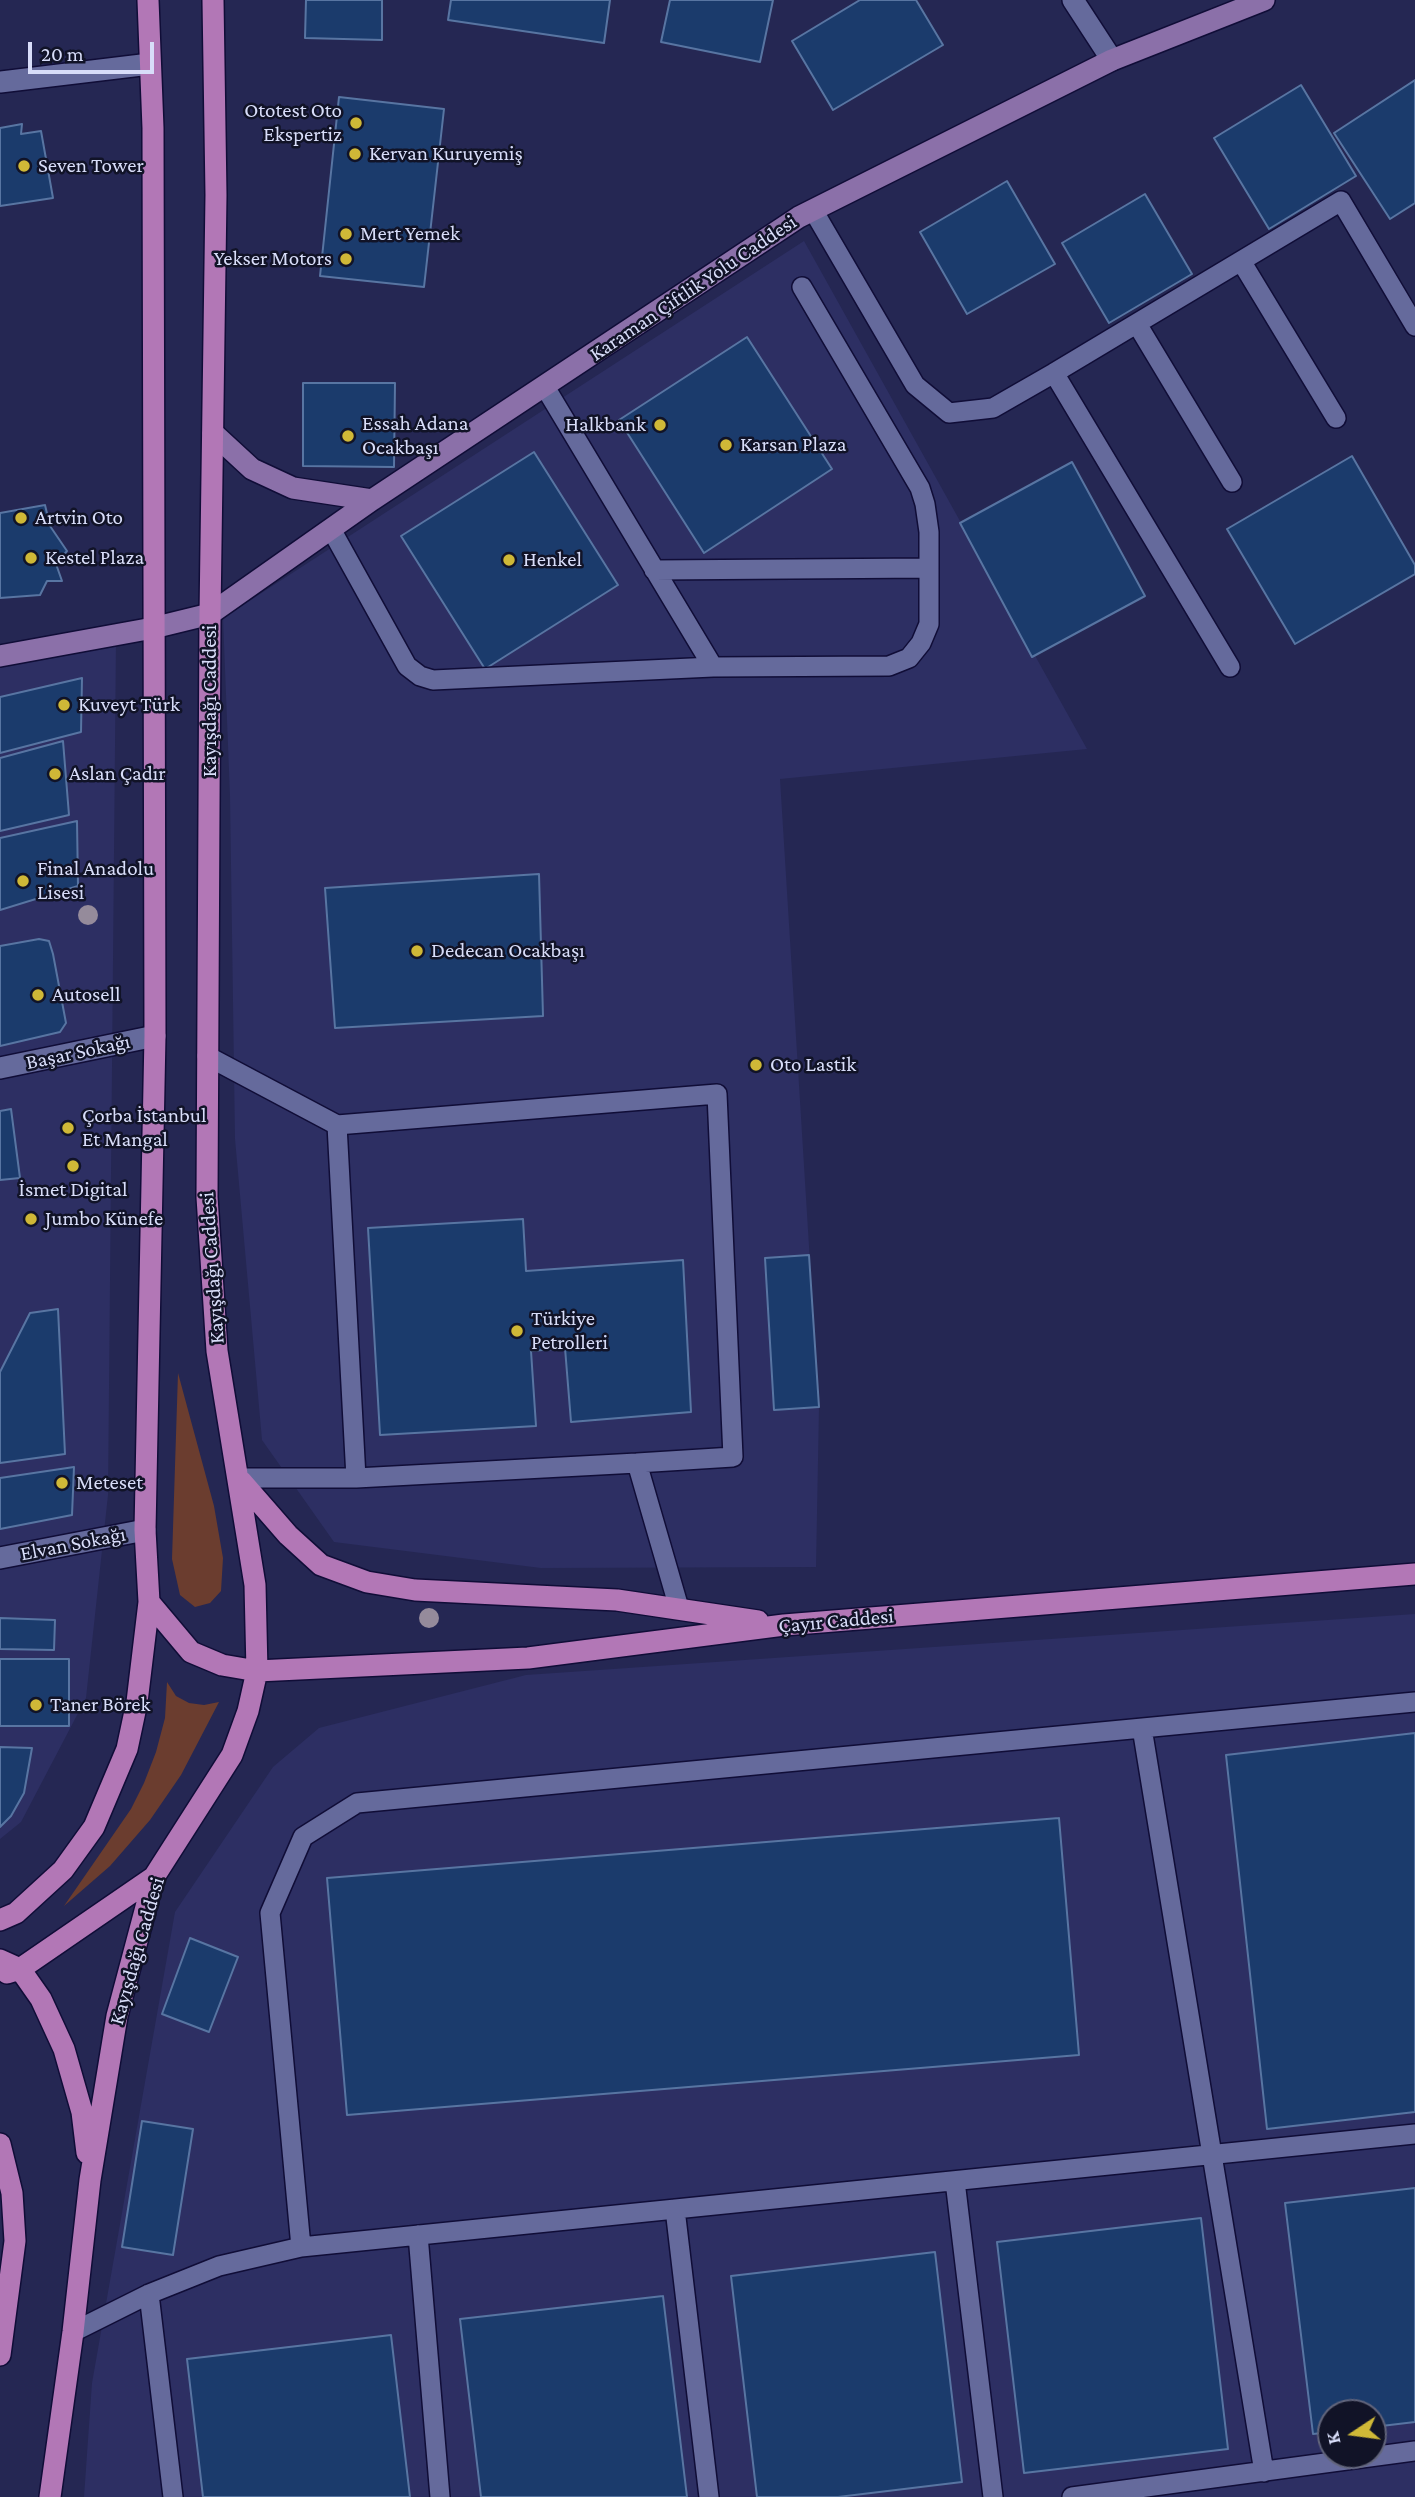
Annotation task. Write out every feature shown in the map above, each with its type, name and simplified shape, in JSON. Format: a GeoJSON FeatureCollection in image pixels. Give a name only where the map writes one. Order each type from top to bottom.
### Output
{"type":"FeatureCollection","features":[{"type":"Feature","properties":{"kind":"main road"},"geometry":{"type":"LineString","coordinates":[[0,1920],[16,1913],[64,1870],[94,1827],[127,1749],[137,1702],[149,1602],[145,1530],[155,1035],[153,128],[148,0]]}},
{"type":"Feature","properties":{"kind":"main road","name":"Kayışdağı Caddesi"},"geometry":{"type":"LineString","coordinates":[[50,2497],[73,2332],[90,2180],[117,2016],[154,1877],[232,1755],[257,1671],[255,1585],[217,1351],[207,1196],[210,614],[216,195],[213,0]]}},
{"type":"Feature","properties":{"kind":"main road"},"geometry":{"type":"LineString","coordinates":[[239,1478],[280,1527],[321,1565],[367,1582],[415,1590],[617,1600],[784,1625]]}},
{"type":"Feature","properties":{"kind":"main road","name":"Çayır Caddesi"},"geometry":{"type":"LineString","coordinates":[[149,1602],[191,1652],[222,1665],[257,1671],[528,1658],[784,1625],[1415,1574]]}},
{"type":"Feature","properties":{"kind":"main road"},"geometry":{"type":"LineString","coordinates":[[10,1972],[154,1877]]}},
{"type":"Feature","properties":{"kind":"main road"},"geometry":{"type":"LineString","coordinates":[[0,1960],[41,1998],[64,2049],[82,2112],[90,2180]]}},
{"type":"Feature","properties":{"kind":"main road"},"geometry":{"type":"LineString","coordinates":[[0,2144],[12,2193],[15,2241],[0,2355]]}},
{"type":"Feature","properties":{"kind":"street"},"geometry":{"type":"LineString","coordinates":[[1073,0],[1112,60]]}},
{"type":"Feature","properties":{"kind":"street","name":"Karaman Çiftlik Yolu Caddesi"},"geometry":{"type":"LineString","coordinates":[[0,656],[153,628],[210,614],[372,500],[799,217],[1112,60],[1264,0]]}},
{"type":"Feature","properties":{"kind":"street"},"geometry":{"type":"LineString","coordinates":[[0,82],[150,64]]}},
{"type":"Feature","properties":{"kind":"street"},"geometry":{"type":"LineString","coordinates":[[213,433],[252,469],[293,488],[372,500]]}},
{"type":"Feature","properties":{"kind":"street","name":"Başar Sokağı"},"geometry":{"type":"LineString","coordinates":[[0,1068],[155,1035]]}},
{"type":"Feature","properties":{"kind":"street","name":"Elvan Sokağı"},"geometry":{"type":"LineString","coordinates":[[0,1558],[145,1530]]}},
{"type":"Feature","properties":{"kind":"lane"},"geometry":{"type":"LineString","coordinates":[[813,209],[915,385],[949,413],[993,408],[1341,201],[1415,326]]}},
{"type":"Feature","properties":{"kind":"lane"},"geometry":{"type":"LineString","coordinates":[[1241,261],[1336,418]]}},
{"type":"Feature","properties":{"kind":"lane"},"geometry":{"type":"LineString","coordinates":[[331,529],[407,666],[419,676],[433,680],[713,667],[889,666],[909,658],[922,643],[929,624],[929,532],[920,488],[802,286]]}},
{"type":"Feature","properties":{"kind":"lane"},"geometry":{"type":"LineString","coordinates":[[1137,324],[1232,482]]}},
{"type":"Feature","properties":{"kind":"lane"},"geometry":{"type":"LineString","coordinates":[[1054,373],[1230,667]]}},
{"type":"Feature","properties":{"kind":"lane"},"geometry":{"type":"LineString","coordinates":[[545,387],[713,667]]}},
{"type":"Feature","properties":{"kind":"lane"},"geometry":{"type":"LineString","coordinates":[[654,570],[929,568]]}},
{"type":"Feature","properties":{"kind":"lane"},"geometry":{"type":"LineString","coordinates":[[208,1056],[337,1125],[717,1094],[733,1457],[356,1478],[239,1478]]}},
{"type":"Feature","properties":{"kind":"lane"},"geometry":{"type":"LineString","coordinates":[[337,1125],[356,1478]]}},
{"type":"Feature","properties":{"kind":"lane"},"geometry":{"type":"LineString","coordinates":[[637,1463],[679,1608]]}},
{"type":"Feature","properties":{"kind":"lane"},"geometry":{"type":"LineString","coordinates":[[301,2247],[271,1913],[303,1837],[357,1803],[1415,1702]]}},
{"type":"Feature","properties":{"kind":"lane"},"geometry":{"type":"LineString","coordinates":[[1142,1728],[1264,2472]]}},
{"type":"Feature","properties":{"kind":"lane"},"geometry":{"type":"LineString","coordinates":[[73,2332],[149,2294],[219,2266],[301,2247],[1415,2134]]}},
{"type":"Feature","properties":{"kind":"lane"},"geometry":{"type":"LineString","coordinates":[[955,2181],[993,2497]]}},
{"type":"Feature","properties":{"kind":"lane"},"geometry":{"type":"LineString","coordinates":[[675,2209],[709,2497]]}},
{"type":"Feature","properties":{"kind":"lane"},"geometry":{"type":"LineString","coordinates":[[418,2235],[440,2497]]}},
{"type":"Feature","properties":{"kind":"lane"},"geometry":{"type":"LineString","coordinates":[[149,2294],[173,2497]]}},
{"type":"Feature","properties":{"kind":"lane"},"geometry":{"type":"LineString","coordinates":[[1072,2497],[1415,2451]]}},
{"type":"Feature","properties":{"kind":"shaded area"},"geometry":{"type":"Polygon","coordinates":[[[804,241],[1087,749],[780,779],[819,1407],[816,1567],[541,1568],[334,1542],[262,1440],[235,1139],[230,796],[223,618],[804,241]]]}},
{"type":"Feature","properties":{"kind":"shaded area"},"geometry":{"type":"Polygon","coordinates":[[[116,639],[108,1495],[86,1698],[21,1822],[0,1839],[0,666],[116,639]]]}},
{"type":"Feature","properties":{"kind":"shaded area"},"geometry":{"type":"Polygon","coordinates":[[[178,1373],[214,1506],[223,1558],[221,1591],[210,1603],[195,1607],[180,1595],[172,1559],[178,1373]]]}},
{"type":"Feature","properties":{"kind":"shaded area"},"geometry":{"type":"Polygon","coordinates":[[[1415,1614],[1415,2497],[84,2497],[92,2383],[175,1912],[273,1767],[319,1728],[526,1675],[1415,1614]]]}},
{"type":"Feature","properties":{"kind":"shaded area"},"geometry":{"type":"Polygon","coordinates":[[[167,1682],[176,1696],[189,1703],[204,1705],[219,1702],[181,1775],[150,1820],[110,1866],[64,1906],[131,1809],[144,1783],[165,1718],[167,1682]]]}},
{"type":"Feature","properties":{"kind":"building"},"geometry":{"type":"Polygon","coordinates":[[[306,0],[382,0],[382,40],[305,38],[306,0]]]}},
{"type":"Feature","properties":{"kind":"building"},"geometry":{"type":"Polygon","coordinates":[[[451,0],[610,0],[604,43],[448,20],[451,0]]]}},
{"type":"Feature","properties":{"kind":"building"},"geometry":{"type":"Polygon","coordinates":[[[670,0],[773,0],[760,62],[661,42],[670,0]]]}},
{"type":"Feature","properties":{"kind":"building"},"geometry":{"type":"Polygon","coordinates":[[[860,0],[916,0],[943,45],[833,110],[792,41],[860,0]]]}},
{"type":"Feature","properties":{"kind":"building"},"geometry":{"type":"Polygon","coordinates":[[[1415,80],[1415,203],[1390,219],[1334,133],[1415,80]]]}},
{"type":"Feature","properties":{"kind":"building"},"geometry":{"type":"Polygon","coordinates":[[[1301,85],[1356,176],[1269,229],[1214,138],[1301,85]]]}},
{"type":"Feature","properties":{"kind":"building"},"geometry":{"type":"Polygon","coordinates":[[[339,97],[444,109],[424,287],[320,276],[339,97]]]}},
{"type":"Feature","properties":{"kind":"building","name":"Seven Tower"},"geometry":{"type":"Polygon","coordinates":[[[22,124],[21,134],[41,131],[53,198],[0,206],[0,128],[22,124]]]}},
{"type":"Feature","properties":{"kind":"building"},"geometry":{"type":"Polygon","coordinates":[[[1007,181],[1055,264],[967,314],[920,232],[1007,181]]]}},
{"type":"Feature","properties":{"kind":"building"},"geometry":{"type":"Polygon","coordinates":[[[1145,194],[1192,274],[1109,323],[1062,243],[1145,194]]]}},
{"type":"Feature","properties":{"kind":"building","name":"Karsan Plaza"},"geometry":{"type":"Polygon","coordinates":[[[747,337],[832,469],[704,553],[619,420],[747,337]]]}},
{"type":"Feature","properties":{"kind":"building"},"geometry":{"type":"Polygon","coordinates":[[[303,383],[395,383],[394,467],[303,466],[303,383]]]}},
{"type":"Feature","properties":{"kind":"building","name":"Henkel"},"geometry":{"type":"Polygon","coordinates":[[[534,452],[618,585],[485,669],[401,536],[534,452]]]}},
{"type":"Feature","properties":{"kind":"building"},"geometry":{"type":"Polygon","coordinates":[[[1352,456],[1415,565],[1415,574],[1295,644],[1227,529],[1352,456]]]}},
{"type":"Feature","properties":{"kind":"building"},"geometry":{"type":"Polygon","coordinates":[[[1072,462],[1145,596],[1032,657],[960,523],[1072,462]]]}},
{"type":"Feature","properties":{"kind":"building","name":"Kestel Plaza"},"geometry":{"type":"Polygon","coordinates":[[[45,505],[50,526],[67,551],[56,564],[62,581],[47,581],[40,595],[0,598],[0,513],[45,505]]]}},
{"type":"Feature","properties":{"kind":"building"},"geometry":{"type":"Polygon","coordinates":[[[82,678],[81,732],[0,753],[0,697],[82,678]]]}},
{"type":"Feature","properties":{"kind":"building"},"geometry":{"type":"Polygon","coordinates":[[[63,741],[69,815],[0,831],[0,758],[63,741]]]}},
{"type":"Feature","properties":{"kind":"building"},"geometry":{"type":"Polygon","coordinates":[[[77,821],[78,886],[0,910],[0,838],[77,821]]]}},
{"type":"Feature","properties":{"kind":"building"},"geometry":{"type":"Polygon","coordinates":[[[539,874],[543,1016],[335,1028],[325,888],[539,874]]]}},
{"type":"Feature","properties":{"kind":"building"},"geometry":{"type":"Polygon","coordinates":[[[39,939],[49,941],[66,1023],[60,1032],[0,1046],[0,946],[39,939]]]}},
{"type":"Feature","properties":{"kind":"building"},"geometry":{"type":"Polygon","coordinates":[[[11,1109],[20,1178],[0,1180],[0,1111],[11,1109]]]}},
{"type":"Feature","properties":{"kind":"building"},"geometry":{"type":"Polygon","coordinates":[[[523,1219],[526,1271],[683,1260],[691,1412],[571,1422],[565,1348],[531,1351],[536,1426],[380,1435],[368,1228],[523,1219]]]}},
{"type":"Feature","properties":{"kind":"building"},"geometry":{"type":"Polygon","coordinates":[[[809,1255],[819,1407],[774,1410],[765,1258],[809,1255]]]}},
{"type":"Feature","properties":{"kind":"building"},"geometry":{"type":"Polygon","coordinates":[[[58,1309],[65,1454],[0,1463],[0,1372],[30,1313],[58,1309]]]}},
{"type":"Feature","properties":{"kind":"building"},"geometry":{"type":"Polygon","coordinates":[[[74,1467],[72,1515],[0,1529],[0,1478],[74,1467]]]}},
{"type":"Feature","properties":{"kind":"building"},"geometry":{"type":"Polygon","coordinates":[[[0,1618],[55,1620],[54,1650],[0,1649],[0,1618]]]}},
{"type":"Feature","properties":{"kind":"building"},"geometry":{"type":"Polygon","coordinates":[[[0,1659],[69,1659],[69,1726],[0,1726],[0,1659]]]}},
{"type":"Feature","properties":{"kind":"building"},"geometry":{"type":"Polygon","coordinates":[[[1415,1733],[1415,2112],[1267,2129],[1226,1755],[1415,1733]]]}},
{"type":"Feature","properties":{"kind":"building"},"geometry":{"type":"Polygon","coordinates":[[[0,1747],[32,1748],[24,1793],[11,1816],[0,1827],[0,1747]]]}},
{"type":"Feature","properties":{"kind":"building"},"geometry":{"type":"Polygon","coordinates":[[[1059,1818],[1079,2055],[347,2115],[327,1878],[1059,1818]]]}},
{"type":"Feature","properties":{"kind":"building"},"geometry":{"type":"Polygon","coordinates":[[[190,1938],[238,1957],[209,2032],[162,2014],[190,1938]]]}},
{"type":"Feature","properties":{"kind":"building"},"geometry":{"type":"Polygon","coordinates":[[[142,2121],[193,2129],[173,2255],[122,2247],[142,2121]]]}},
{"type":"Feature","properties":{"kind":"building"},"geometry":{"type":"Polygon","coordinates":[[[1415,2188],[1415,2422],[1387,2425],[1387,2399],[1317,2399],[1317,2434],[1313,2434],[1285,2203],[1415,2188]]]}},
{"type":"Feature","properties":{"kind":"building"},"geometry":{"type":"Polygon","coordinates":[[[1201,2218],[1228,2449],[1024,2473],[997,2242],[1201,2218]]]}},
{"type":"Feature","properties":{"kind":"building"},"geometry":{"type":"Polygon","coordinates":[[[935,2252],[962,2482],[838,2497],[757,2497],[731,2276],[935,2252]]]}},
{"type":"Feature","properties":{"kind":"building"},"geometry":{"type":"Polygon","coordinates":[[[663,2296],[687,2497],[481,2497],[460,2319],[663,2296]]]}},
{"type":"Feature","properties":{"kind":"building"},"geometry":{"type":"Polygon","coordinates":[[[391,2335],[410,2497],[203,2497],[187,2359],[391,2335]]]}},
{"type":"Feature","properties":{"kind":"place","name":"Ototest Oto Ekspertiz"},"geometry":{"type":"Point","coordinates":[356,123]}},
{"type":"Feature","properties":{"kind":"place","name":"Kervan Kuruyemiş"},"geometry":{"type":"Point","coordinates":[355,154]}},
{"type":"Feature","properties":{"kind":"place","name":"Seven Tower"},"geometry":{"type":"Point","coordinates":[24,166]}},
{"type":"Feature","properties":{"kind":"place","name":"Mert Yemek"},"geometry":{"type":"Point","coordinates":[346,234]}},
{"type":"Feature","properties":{"kind":"place","name":"Yekser Motors"},"geometry":{"type":"Point","coordinates":[346,259]}},
{"type":"Feature","properties":{"kind":"place","name":"Halkbank"},"geometry":{"type":"Point","coordinates":[660,425]}},
{"type":"Feature","properties":{"kind":"place","name":"Essah Adana Ocakbaşı"},"geometry":{"type":"Point","coordinates":[348,436]}},
{"type":"Feature","properties":{"kind":"place","name":"Karsan Plaza"},"geometry":{"type":"Point","coordinates":[726,445]}},
{"type":"Feature","properties":{"kind":"place","name":"Artvin Oto"},"geometry":{"type":"Point","coordinates":[21,518]}},
{"type":"Feature","properties":{"kind":"place","name":"Kestel Plaza"},"geometry":{"type":"Point","coordinates":[31,558]}},
{"type":"Feature","properties":{"kind":"place","name":"Henkel"},"geometry":{"type":"Point","coordinates":[509,560]}},
{"type":"Feature","properties":{"kind":"place","name":"Kuveyt Türk"},"geometry":{"type":"Point","coordinates":[64,705]}},
{"type":"Feature","properties":{"kind":"place","name":"Aslan Çadır"},"geometry":{"type":"Point","coordinates":[55,774]}},
{"type":"Feature","properties":{"kind":"place","name":"Final Anadolu Lisesi"},"geometry":{"type":"Point","coordinates":[23,881]}},
{"type":"Feature","properties":{"kind":"place","name":"Dedecan Ocakbaşı"},"geometry":{"type":"Point","coordinates":[417,951]}},
{"type":"Feature","properties":{"kind":"place","name":"Autosell"},"geometry":{"type":"Point","coordinates":[38,995]}},
{"type":"Feature","properties":{"kind":"place","name":"Oto Lastik"},"geometry":{"type":"Point","coordinates":[756,1065]}},
{"type":"Feature","properties":{"kind":"place","name":"Çorba İstanbul Et Mangal"},"geometry":{"type":"Point","coordinates":[68,1128]}},
{"type":"Feature","properties":{"kind":"place","name":"İsmet Digital"},"geometry":{"type":"Point","coordinates":[73,1166]}},
{"type":"Feature","properties":{"kind":"place","name":"Jumbo Künefe"},"geometry":{"type":"Point","coordinates":[31,1219]}},
{"type":"Feature","properties":{"kind":"place","name":"Türkiye Petrolleri"},"geometry":{"type":"Point","coordinates":[517,1331]}},
{"type":"Feature","properties":{"kind":"place","name":"Meteset"},"geometry":{"type":"Point","coordinates":[62,1483]}},
{"type":"Feature","properties":{"kind":"place","name":"Taner Börek"},"geometry":{"type":"Point","coordinates":[36,1705]}}]}
